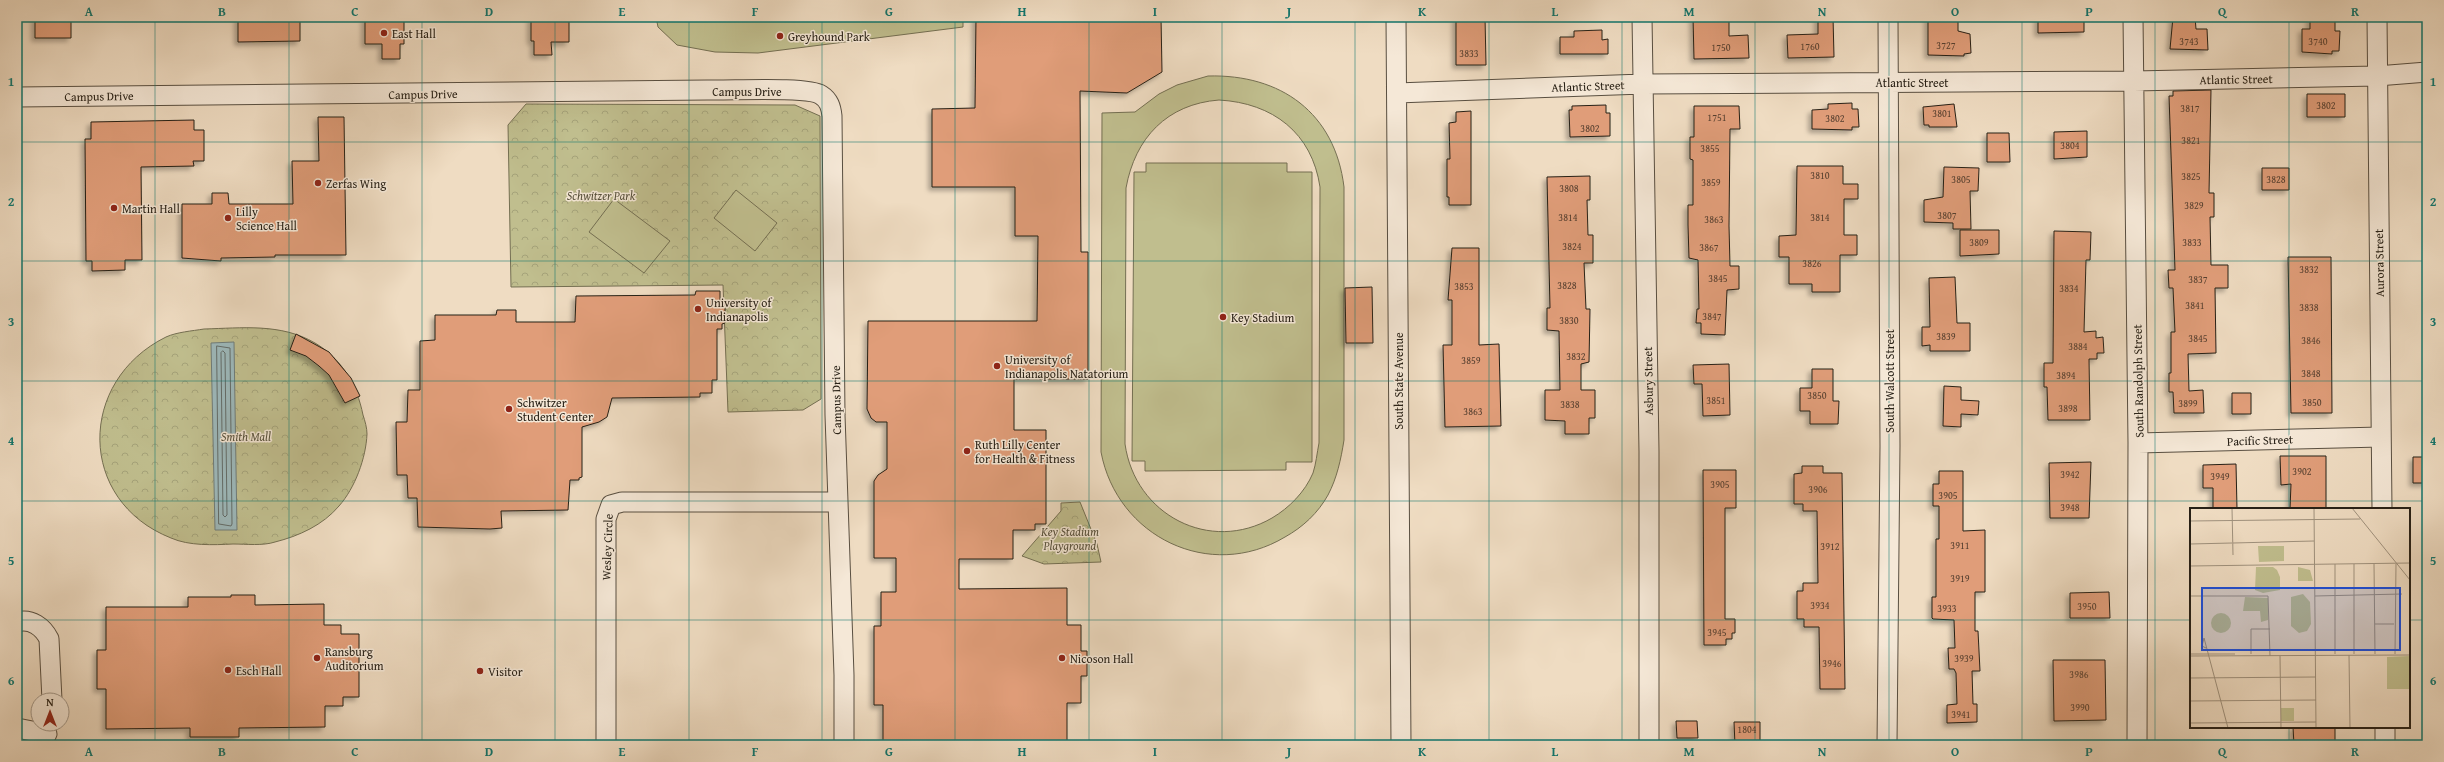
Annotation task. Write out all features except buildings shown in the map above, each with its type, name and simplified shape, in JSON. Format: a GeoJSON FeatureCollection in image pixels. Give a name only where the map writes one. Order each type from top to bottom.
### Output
{"type":"FeatureCollection","features":[{"type":"Feature","properties":{"kind":"street","name":"South State Avenue"},"geometry":{"type":"LineString","coordinates":[[1396,17],[1401,745]]}},
{"type":"Feature","properties":{"kind":"street","name":"Asbury Street"},"geometry":{"type":"LineString","coordinates":[[1642,17],[1646,183],[1649,435],[1648,745]]}},
{"type":"Feature","properties":{"kind":"street","name":"South Walcott Street"},"geometry":{"type":"LineString","coordinates":[[1887,745],[1890,446],[1888,17]]}},
{"type":"Feature","properties":{"kind":"street","name":"South Randolph Street"},"geometry":{"type":"LineString","coordinates":[[2133,17],[2138,443],[2137,745]]}},
{"type":"Feature","properties":{"kind":"street","name":"Aurora Street"},"geometry":{"type":"LineString","coordinates":[[2377,17],[2382,508]]}},
{"type":"Feature","properties":{"kind":"street","name":"Atlantic Street"},"geometry":{"type":"LineString","coordinates":[[1397,94],[1643,84],[2134,81],[2377,76],[2427,72]]}},
{"type":"Feature","properties":{"kind":"street","name":"Campus Drive"},"geometry":{"type":"LineString","coordinates":[[17,97],[707,90],[801,91],[821,94],[830,105],[832,116],[838,502],[844,675],[844,745]]}},
{"type":"Feature","properties":{"kind":"street","name":"Pacific Street"},"geometry":{"type":"LineString","coordinates":[[2138,443],[2381,437]]}},
{"type":"Feature","properties":{"kind":"street","name":"Wesley Circle"},"geometry":{"type":"LineString","coordinates":[[606,745],[606,519],[611,505],[622,502],[838,502]]}},
{"type":"Feature","properties":{"kind":"street"},"geometry":{"type":"LineString","coordinates":[[17,622],[26,621],[37,624],[46,632],[49,639],[52,692]]}},
{"type":"Feature","properties":{"kind":"street"},"geometry":{"type":"LineString","coordinates":[[17,728],[48,734]]}},
{"type":"Feature","properties":{"kind":"street"},"geometry":{"type":"LineString","coordinates":[[2385,728],[2385,745]]}},
{"type":"Feature","properties":{"kind":"green space","name":"Greyhound Park"},"geometry":{"type":"Polygon","coordinates":[[[656,17],[963,17],[963,27],[758,53],[715,52],[677,45],[658,27],[656,17]]]}},
{"type":"Feature","properties":{"kind":"green space"},"geometry":{"type":"Polygon","coordinates":[[[1208,76],[1234,77],[1259,82],[1281,91],[1300,103],[1316,119],[1329,138],[1339,161],[1344,187],[1344,440],[1336,475],[1324,502],[1315,514],[1298,529],[1285,537],[1256,550],[1227,555],[1198,552],[1171,543],[1146,528],[1126,507],[1110,482],[1101,452],[1102,113],[1135,112],[1159,94],[1177,85],[1208,76]],[[1219,100],[1200,103],[1184,108],[1169,116],[1156,127],[1146,139],[1137,154],[1130,170],[1126,188],[1125,444],[1132,469],[1143,491],[1160,508],[1179,521],[1201,529],[1224,532],[1248,528],[1272,518],[1290,504],[1306,487],[1310,480],[1316,462],[1319,443],[1320,187],[1316,168],[1299,137],[1287,124],[1256,107],[1239,102],[1219,100]]]}},
{"type":"Feature","properties":{"kind":"green space","name":"Schwitzer Park"},"geometry":{"type":"Polygon","coordinates":[[[526,104],[795,105],[820,116],[821,399],[803,410],[728,412],[723,285],[511,287],[508,125],[526,104]]]}},
{"type":"Feature","properties":{"kind":"green space","name":"Key Stadium"},"geometry":{"type":"Polygon","coordinates":[[[1146,163],[1287,163],[1287,172],[1312,172],[1312,462],[1286,462],[1286,470],[1145,471],[1145,461],[1132,461],[1134,172],[1146,172],[1146,163]]]}},
{"type":"Feature","properties":{"kind":"green space"},"geometry":{"type":"Polygon","coordinates":[[[736,190],[777,223],[755,251],[714,218],[736,190]]]}},
{"type":"Feature","properties":{"kind":"green space"},"geometry":{"type":"Polygon","coordinates":[[[614,199],[670,241],[644,273],[589,232],[614,199]]]}},
{"type":"Feature","properties":{"kind":"green space","name":"Smith Mall"},"geometry":{"type":"Polygon","coordinates":[[[261,328],[289,332],[325,349],[340,365],[352,383],[357,393],[367,429],[362,463],[355,482],[345,499],[326,519],[310,529],[293,537],[265,544],[193,544],[171,538],[140,521],[118,497],[105,470],[100,440],[104,410],[116,382],[137,357],[166,337],[204,329],[261,328]]]}},
{"type":"Feature","properties":{"kind":"green space","name":"Key Stadium Playground"},"geometry":{"type":"Polygon","coordinates":[[[1080,502],[1097,544],[1101,562],[1044,564],[1022,556],[1061,511],[1061,503],[1080,502]]]}},
{"type":"Feature","properties":{"kind":"water"},"geometry":{"type":"Polygon","coordinates":[[[234,342],[237,530],[215,530],[211,343],[234,342]]]}},
{"type":"Feature","properties":{"kind":"place","name":"East Hall"},"geometry":{"type":"Point","coordinates":[384,33]}},
{"type":"Feature","properties":{"kind":"place","name":"Greyhound Park"},"geometry":{"type":"Point","coordinates":[780,36]}},
{"type":"Feature","properties":{"kind":"place","name":"Zerfas Wing"},"geometry":{"type":"Point","coordinates":[318,183]}},
{"type":"Feature","properties":{"kind":"place","name":"Martin Hall"},"geometry":{"type":"Point","coordinates":[114,208]}},
{"type":"Feature","properties":{"kind":"place","name":"Lilly Science Hall"},"geometry":{"type":"Point","coordinates":[228,218]}},
{"type":"Feature","properties":{"kind":"place","name":"University of Indianapolis"},"geometry":{"type":"Point","coordinates":[698,309]}},
{"type":"Feature","properties":{"kind":"place","name":"Key Stadium"},"geometry":{"type":"Point","coordinates":[1223,317]}},
{"type":"Feature","properties":{"kind":"place","name":"University of Indianapolis Natatorium"},"geometry":{"type":"Point","coordinates":[997,366]}},
{"type":"Feature","properties":{"kind":"place","name":"Schwitzer Student Center"},"geometry":{"type":"Point","coordinates":[509,409]}},
{"type":"Feature","properties":{"kind":"place","name":"Ruth Lilly Center for Health & Fitness"},"geometry":{"type":"Point","coordinates":[967,451]}},
{"type":"Feature","properties":{"kind":"place","name":"Ransburg Auditorium"},"geometry":{"type":"Point","coordinates":[317,658]}},
{"type":"Feature","properties":{"kind":"place","name":"Nicoson Hall"},"geometry":{"type":"Point","coordinates":[1062,658]}},
{"type":"Feature","properties":{"kind":"place","name":"Esch Hall"},"geometry":{"type":"Point","coordinates":[228,670]}},
{"type":"Feature","properties":{"kind":"place","name":"Visitor"},"geometry":{"type":"Point","coordinates":[480,671]}}]}
